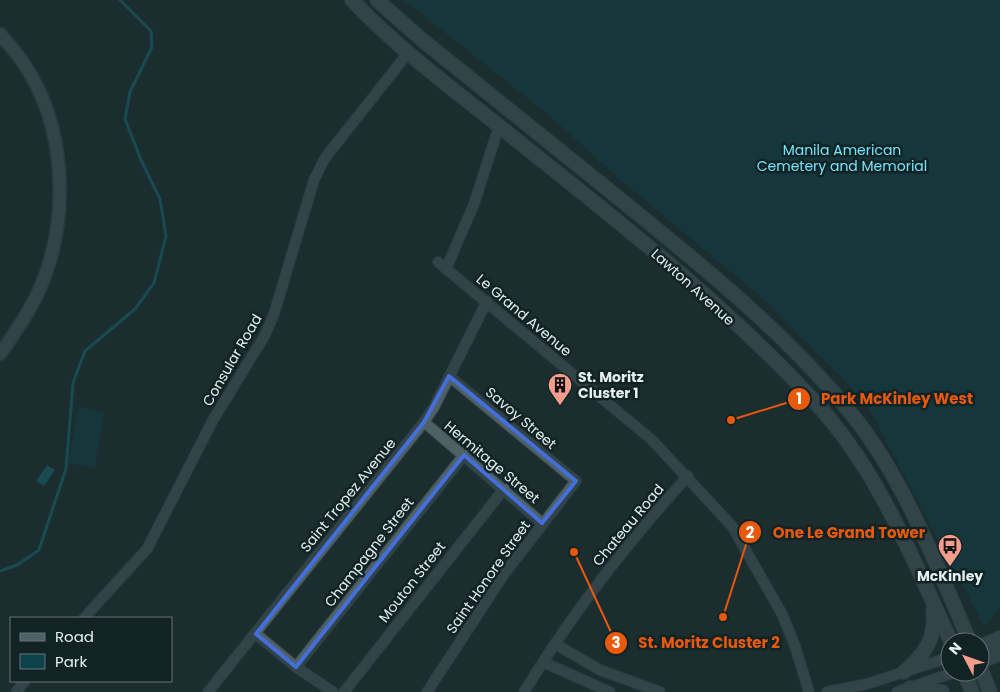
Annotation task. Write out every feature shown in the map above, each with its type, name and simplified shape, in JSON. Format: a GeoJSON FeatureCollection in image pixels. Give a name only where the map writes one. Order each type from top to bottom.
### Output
{"type":"FeatureCollection","features":[{"type":"Feature","properties":{"kind":"main road","name":"Lawton Avenue"},"geometry":{"type":"LineString","coordinates":[[352,0],[408,53],[615,219],[701,292],[816,402],[862,464],[885,501],[947,632]]}},
{"type":"Feature","properties":{"kind":"main road","name":"Lawton Avenue"},"geometry":{"type":"LineString","coordinates":[[377,0],[421,39],[653,225],[716,279],[746,305],[829,388],[854,418],[899,490],[922,533],[966,632]]}},
{"type":"Feature","properties":{"kind":"main road"},"geometry":{"type":"LineString","coordinates":[[904,672],[923,654],[932,638],[934,618],[928,590]]}},
{"type":"Feature","properties":{"kind":"main road"},"geometry":{"type":"LineString","coordinates":[[904,690],[942,692]]}},
{"type":"Feature","properties":{"kind":"street"},"geometry":{"type":"LineString","coordinates":[[0,34],[24,64],[42,98],[52,131],[60,172],[58,224],[41,287],[21,324],[0,354]]}},
{"type":"Feature","properties":{"kind":"street","name":"Consular Road"},"geometry":{"type":"LineString","coordinates":[[85,617],[147,549],[213,420],[265,335],[274,314],[314,180],[325,158],[408,53]]}},
{"type":"Feature","properties":{"kind":"street"},"geometry":{"type":"LineString","coordinates":[[446,269],[474,204],[499,126]]}},
{"type":"Feature","properties":{"kind":"street","name":"Le Grand Avenue"},"geometry":{"type":"LineString","coordinates":[[438,262],[652,440],[688,476],[732,526],[762,577],[795,646],[809,692]]}},
{"type":"Feature","properties":{"kind":"street","name":"Saint Tropez Avenue"},"geometry":{"type":"LineString","coordinates":[[208,692],[424,422],[450,376],[487,301]]}},
{"type":"Feature","properties":{"kind":"street","name":"Savoy Street"},"geometry":{"type":"LineString","coordinates":[[450,376],[576,481]]}},
{"type":"Feature","properties":{"kind":"street","name":"Hermitage Street"},"geometry":{"type":"LineString","coordinates":[[424,422],[542,523]]}},
{"type":"Feature","properties":{"kind":"street","name":"Champagne Street"},"geometry":{"type":"LineString","coordinates":[[296,667],[464,455]]}},
{"type":"Feature","properties":{"kind":"street","name":"Chateau Road"},"geometry":{"type":"LineString","coordinates":[[524,692],[555,644],[614,563],[688,476]]}},
{"type":"Feature","properties":{"kind":"street","name":"Saint Honore Street"},"geometry":{"type":"LineString","coordinates":[[428,692],[475,617],[542,523],[576,481]]}},
{"type":"Feature","properties":{"kind":"street","name":"Mouton Street"},"geometry":{"type":"LineString","coordinates":[[344,692],[504,489]]}},
{"type":"Feature","properties":{"kind":"street"},"geometry":{"type":"LineString","coordinates":[[256,634],[296,667],[333,692]]}},
{"type":"Feature","properties":{"kind":"street"},"geometry":{"type":"LineString","coordinates":[[555,644],[600,670],[660,692]]}},
{"type":"Feature","properties":{"kind":"street"},"geometry":{"type":"LineString","coordinates":[[828,692],[867,684],[940,660]]}},
{"type":"Feature","properties":{"kind":"street"},"geometry":{"type":"LineString","coordinates":[[543,662],[610,692]]}},
{"type":"Feature","properties":{"kind":"street"},"geometry":{"type":"LineString","coordinates":[[904,690],[940,678]]}},
{"type":"Feature","properties":{"kind":"street"},"geometry":{"type":"LineString","coordinates":[[16,692],[24,682]]}},
{"type":"Feature","properties":{"kind":"highlighted area"},"geometry":{"type":"Polygon","coordinates":[[[449,376],[576,481],[542,523],[464,455],[296,667],[256,634],[424,422],[449,376]]]}},
{"type":"Feature","properties":{"kind":"green space","name":"Manila American Cemetery and Memorial"},"geometry":{"type":"Polygon","coordinates":[[[404,0],[1000,0],[1000,608],[984,626],[866,403],[767,302],[616,176],[549,115],[404,0]]]}},
{"type":"Feature","properties":{"kind":"green space"},"geometry":{"type":"Polygon","coordinates":[[[78,407],[104,412],[95,468],[68,463],[78,407]]]}},
{"type":"Feature","properties":{"kind":"shaded area"},"geometry":{"type":"Polygon","coordinates":[[[47,465],[55,470],[44,486],[36,481],[47,465]]]}},
{"type":"Feature","properties":{"kind":"waterway"},"geometry":{"type":"LineString","coordinates":[[0,571],[17,565],[39,550],[66,469],[73,383],[85,351],[135,309],[154,283],[166,236],[160,199],[141,160],[125,119],[130,92],[152,47],[151,31],[120,0]]}},
{"type":"Feature","properties":{"kind":"place","name":"St. Moritz Cluster 1"},"geometry":{"type":"Point","coordinates":[560,406]}},
{"type":"Feature","properties":{"kind":"place","name":"Park McKinley West"},"geometry":{"type":"Point","coordinates":[731,420]}},
{"type":"Feature","properties":{"kind":"place","name":"St. Moritz Cluster 2"},"geometry":{"type":"Point","coordinates":[574,552]}},
{"type":"Feature","properties":{"kind":"place","name":"McKinley"},"geometry":{"type":"Point","coordinates":[950,567]}},
{"type":"Feature","properties":{"kind":"place","name":"One Le Grand Tower"},"geometry":{"type":"Point","coordinates":[723,617]}}]}
